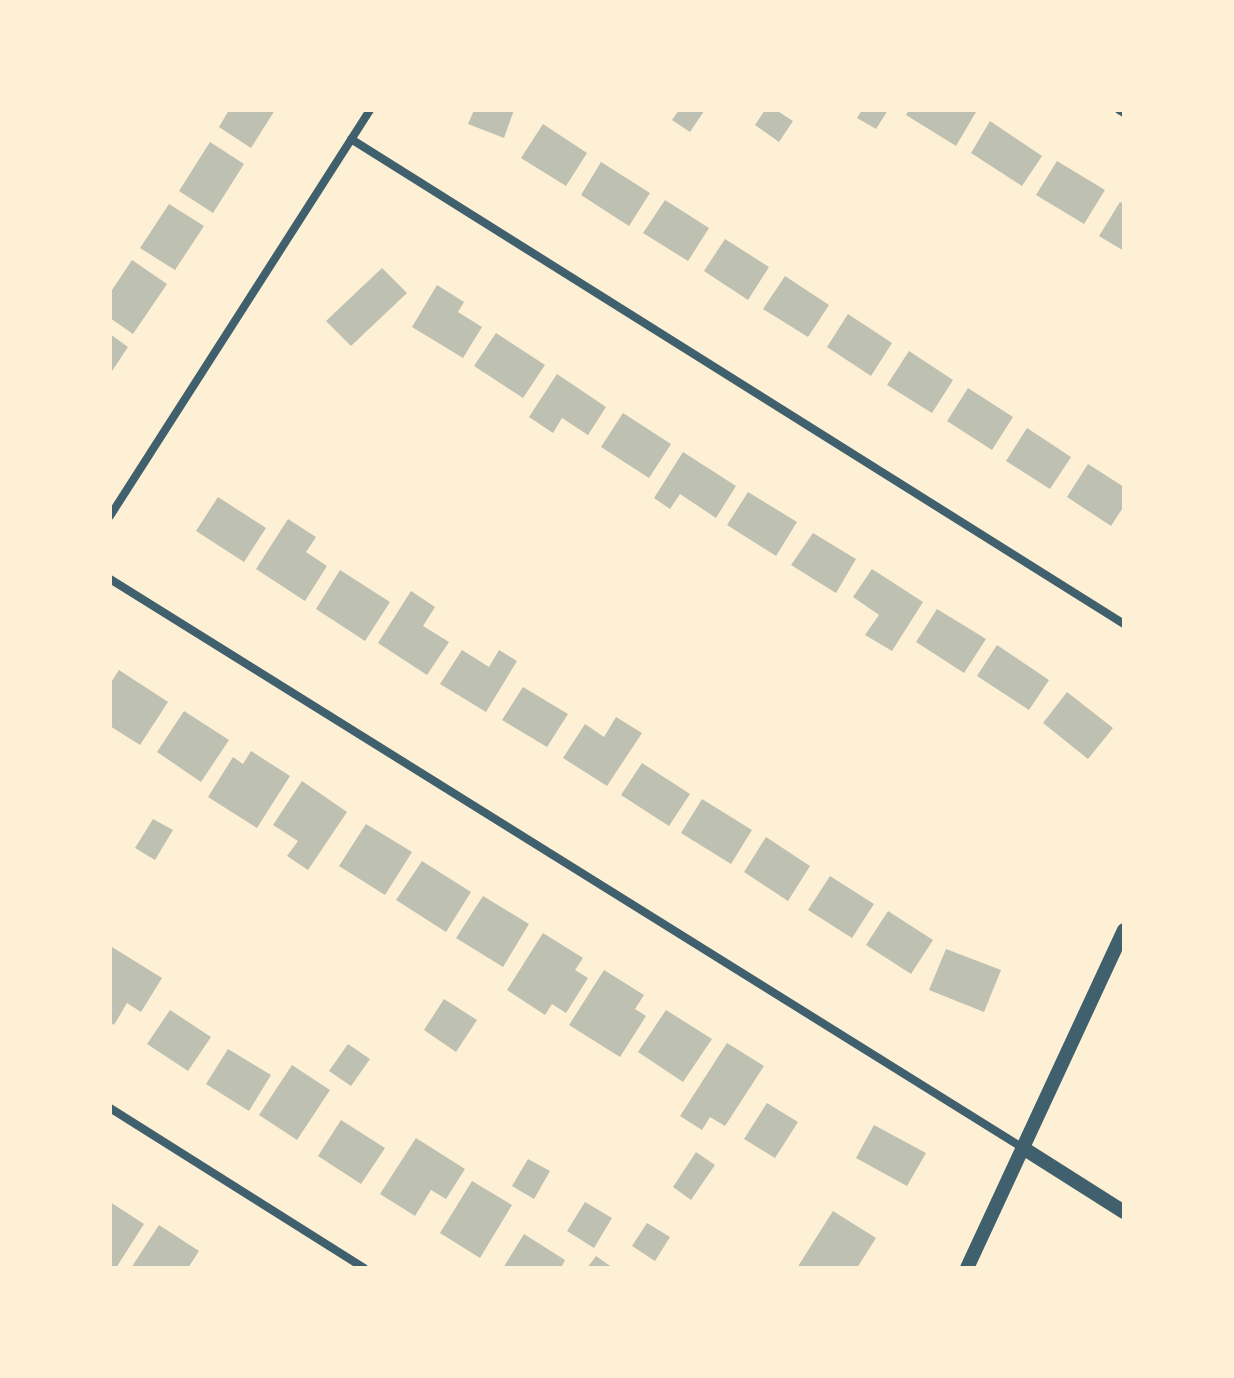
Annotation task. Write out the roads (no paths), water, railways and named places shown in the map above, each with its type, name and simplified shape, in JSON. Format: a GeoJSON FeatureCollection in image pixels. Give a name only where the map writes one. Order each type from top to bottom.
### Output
{"type":"FeatureCollection","features":[{"type":"Feature","properties":{"kind":"street"},"geometry":{"type":"LineString","coordinates":[[110,516],[370,110]]}},
{"type":"Feature","properties":{"kind":"street"},"geometry":{"type":"LineString","coordinates":[[351,139],[1124,624]]}},
{"type":"Feature","properties":{"kind":"street"},"geometry":{"type":"LineString","coordinates":[[110,579],[1124,1212]]}},
{"type":"Feature","properties":{"kind":"street"},"geometry":{"type":"LineString","coordinates":[[967,1268],[1124,930]]}},
{"type":"Feature","properties":{"kind":"street"},"geometry":{"type":"LineString","coordinates":[[110,1108],[364,1268]]}}]}
